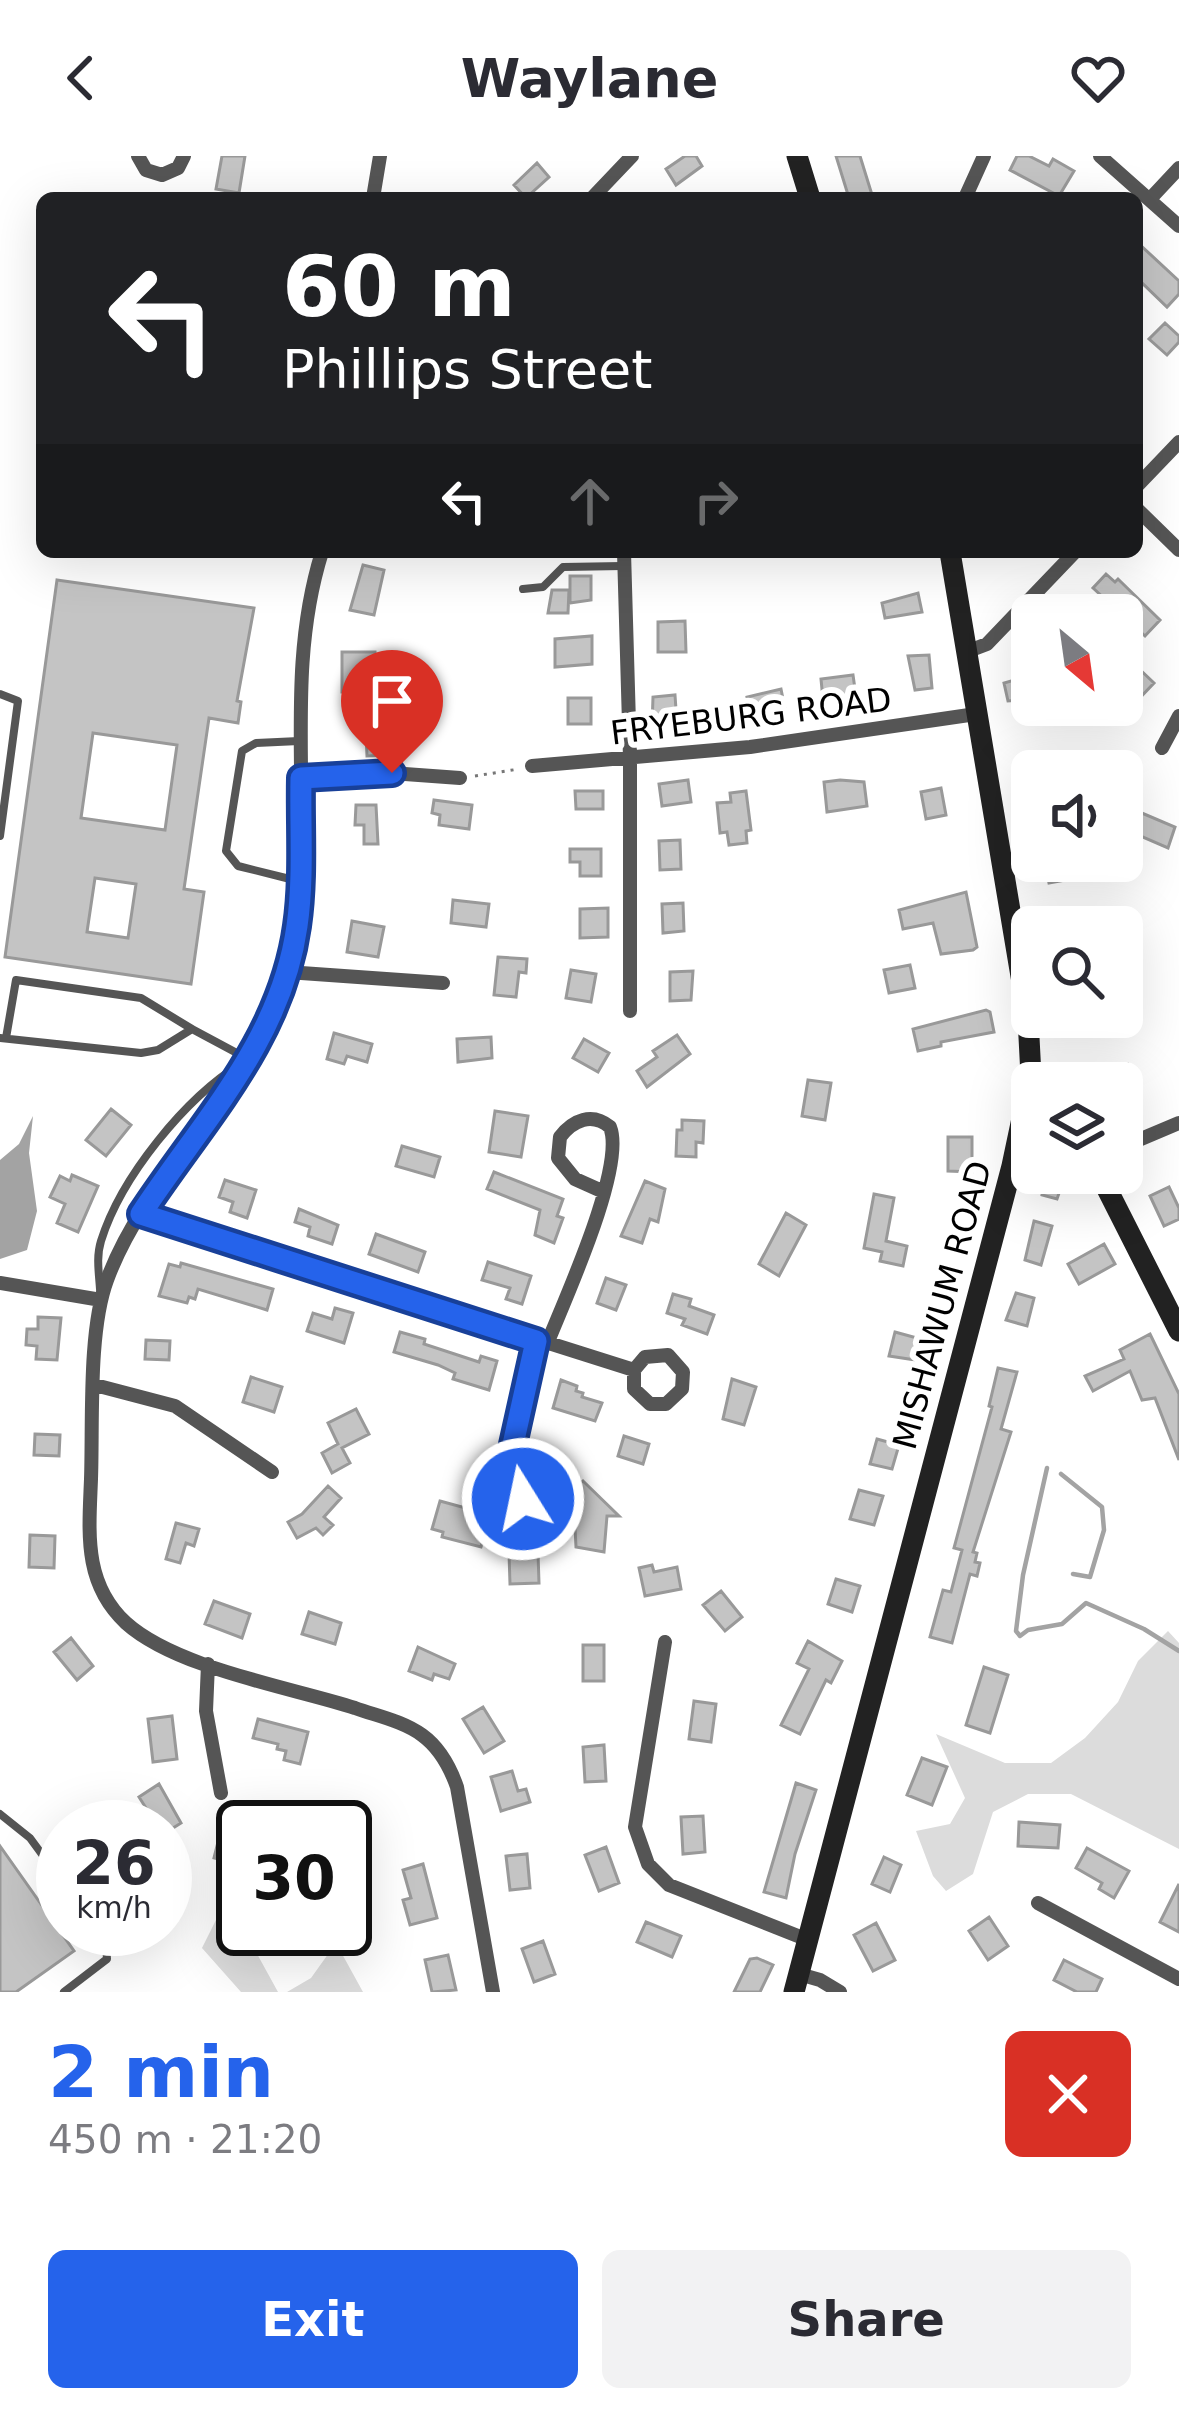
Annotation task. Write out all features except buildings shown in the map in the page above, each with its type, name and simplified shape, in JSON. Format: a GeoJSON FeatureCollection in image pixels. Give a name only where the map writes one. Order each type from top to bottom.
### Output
{"type":"FeatureCollection","features":[{"type":"Feature","properties":{"kind":"main road"},"geometry":{"type":"LineString","coordinates":[[797,156],[808,192]]}},
{"type":"Feature","properties":{"kind":"main road","name":"MISHAWUM ROAD"},"geometry":{"type":"LineString","coordinates":[[951,558],[1034,1062]]}},
{"type":"Feature","properties":{"kind":"main road","name":"MISHAWUM ROAD"},"geometry":{"type":"LineString","coordinates":[[796,1983],[1011,1170]]}},
{"type":"Feature","properties":{"kind":"main road"},"geometry":{"type":"LineString","coordinates":[[1110,1194],[1179,1331]]}},
{"type":"Feature","properties":{"kind":"street"},"geometry":{"type":"LineString","coordinates":[[138,156],[146,170],[162,175],[178,169],[184,156]]}},
{"type":"Feature","properties":{"kind":"street"},"geometry":{"type":"LineString","coordinates":[[374,192],[380,156]]}},
{"type":"Feature","properties":{"kind":"street"},"geometry":{"type":"LineString","coordinates":[[598,192],[632,156]]}},
{"type":"Feature","properties":{"kind":"street"},"geometry":{"type":"LineString","coordinates":[[968,192],[985,156]]}},
{"type":"Feature","properties":{"kind":"street"},"geometry":{"type":"LineString","coordinates":[[1100,156],[1142,192]]}},
{"type":"Feature","properties":{"kind":"street"},"geometry":{"type":"LineString","coordinates":[[1150,199],[1179,168]]}},
{"type":"Feature","properties":{"kind":"street"},"geometry":{"type":"LineString","coordinates":[[1143,193],[1179,226]]}},
{"type":"Feature","properties":{"kind":"street"},"geometry":{"type":"LineString","coordinates":[[1143,480],[1179,442]]}},
{"type":"Feature","properties":{"kind":"street"},"geometry":{"type":"LineString","coordinates":[[1143,515],[1179,550]]}},
{"type":"Feature","properties":{"kind":"street"},"geometry":{"type":"LineString","coordinates":[[321,558],[302,635],[299,882],[297,925],[287,972],[248,1060],[141,1214],[115,1260],[101,1300],[89,1545],[96,1581],[112,1608],[137,1632],[168,1651],[395,1721],[433,1744],[457,1787],[493,1992]]}},
{"type":"Feature","properties":{"kind":"street"},"geometry":{"type":"LineString","coordinates":[[967,652],[987,644],[1069,558]]}},
{"type":"Feature","properties":{"kind":"street"},"geometry":{"type":"LineString","coordinates":[[624,559],[630,1011]]}},
{"type":"Feature","properties":{"kind":"street","name":"FRYEBURG ROAD"},"geometry":{"type":"LineString","coordinates":[[532,766],[797,742],[976,714]]}},
{"type":"Feature","properties":{"kind":"street"},"geometry":{"type":"LineString","coordinates":[[1162,748],[1179,716]]}},
{"type":"Feature","properties":{"kind":"street"},"geometry":{"type":"LineString","coordinates":[[301,778],[392,773],[460,778]]}},
{"type":"Feature","properties":{"kind":"street"},"geometry":{"type":"LineString","coordinates":[[287,972],[442,982]]}},
{"type":"Feature","properties":{"kind":"street"},"geometry":{"type":"LineString","coordinates":[[531,1525],[512,1454],[541,1343],[604,1192],[612,1162],[612,1130],[600,1120],[577,1121],[560,1137],[558,1158],[575,1179],[604,1192]]}},
{"type":"Feature","properties":{"kind":"street"},"geometry":{"type":"LineString","coordinates":[[1143,1138],[1179,1123]]}},
{"type":"Feature","properties":{"kind":"street"},"geometry":{"type":"LineString","coordinates":[[141,1214],[634,1370]]}},
{"type":"Feature","properties":{"kind":"street"},"geometry":{"type":"LineString","coordinates":[[0,1282],[101,1300]]}},
{"type":"Feature","properties":{"kind":"street"},"geometry":{"type":"LineString","coordinates":[[95,1385],[176,1406],[272,1472]]}},
{"type":"Feature","properties":{"kind":"street"},"geometry":{"type":"LineString","coordinates":[[665,1642],[635,1823],[643,1856],[668,1885],[808,1940]]}},
{"type":"Feature","properties":{"kind":"street"},"geometry":{"type":"LineString","coordinates":[[208,1664],[206,1711],[221,1792]]}},
{"type":"Feature","properties":{"kind":"street"},"geometry":{"type":"LineString","coordinates":[[1038,1903],[1179,1979]]}},
{"type":"Feature","properties":{"kind":"street"},"geometry":{"type":"LineString","coordinates":[[796,1983],[820,1980],[840,1992]]}},
{"type":"Feature","properties":{"kind":"lane"},"geometry":{"type":"LineString","coordinates":[[523,589],[543,587],[562,567],[624,559]]}},
{"type":"Feature","properties":{"kind":"lane"},"geometry":{"type":"LineString","coordinates":[[0,694],[18,701],[0,836]]}},
{"type":"Feature","properties":{"kind":"lane"},"geometry":{"type":"LineString","coordinates":[[299,882],[234,865],[226,847],[242,751],[256,743],[301,741]]}},
{"type":"Feature","properties":{"kind":"lane"},"geometry":{"type":"LineString","coordinates":[[101,1300],[101,1239],[133,1179],[196,1096],[248,1060],[141,998],[16,980],[3,1038],[141,1053],[158,1049],[192,1029]]}},
{"type":"Feature","properties":{"kind":"lane"},"geometry":{"type":"LineString","coordinates":[[0,1814],[36,1846]]}},
{"type":"Feature","properties":{"kind":"lane"},"geometry":{"type":"LineString","coordinates":[[64,1992],[107,1956]]}},
{"type":"Feature","properties":{"kind":"path"},"geometry":{"type":"LineString","coordinates":[[460,778],[532,766]]}},
{"type":"Feature","properties":{"kind":"shaded area"},"geometry":{"type":"Polygon","coordinates":[[[33,1116],[29,1153],[37,1211],[27,1250],[0,1259],[0,1160],[19,1144],[33,1116]]]}},
{"type":"Feature","properties":{"kind":"shaded area"},"geometry":{"type":"Polygon","coordinates":[[[1168,1631],[1179,1643],[1179,1849],[1071,1794],[1028,1794],[993,1812],[973,1874],[946,1891],[933,1876],[916,1831],[950,1824],[965,1798],[936,1734],[1005,1763],[1051,1763],[1085,1738],[1118,1702],[1138,1661],[1168,1631]]]}},
{"type":"Feature","properties":{"kind":"shaded area"},"geometry":{"type":"Polygon","coordinates":[[[216,1920],[216,1956],[258,1956],[278,1992],[241,1992],[202,1948],[216,1920]]]}},
{"type":"Feature","properties":{"kind":"shaded area"},"geometry":{"type":"Polygon","coordinates":[[[327,1956],[343,1956],[363,1992],[287,1992],[311,1978],[327,1956]]]}},
{"type":"Feature","properties":{"kind":"waterway"},"geometry":{"type":"LineString","coordinates":[[1047,1468],[1016,1631],[1020,1636],[1062,1624],[1086,1603],[1179,1651]]}},
{"type":"Feature","properties":{"kind":"waterway"},"geometry":{"type":"LineString","coordinates":[[1061,1474],[1102,1507],[1104,1530],[1090,1577],[1073,1574]]}},
{"type":"Feature","properties":{"kind":"route"},"geometry":{"type":"LineString","coordinates":[[392,773],[301,778],[297,925],[278,1000],[236,1080],[141,1214],[536,1341],[512,1449],[523,1499]]}}]}
